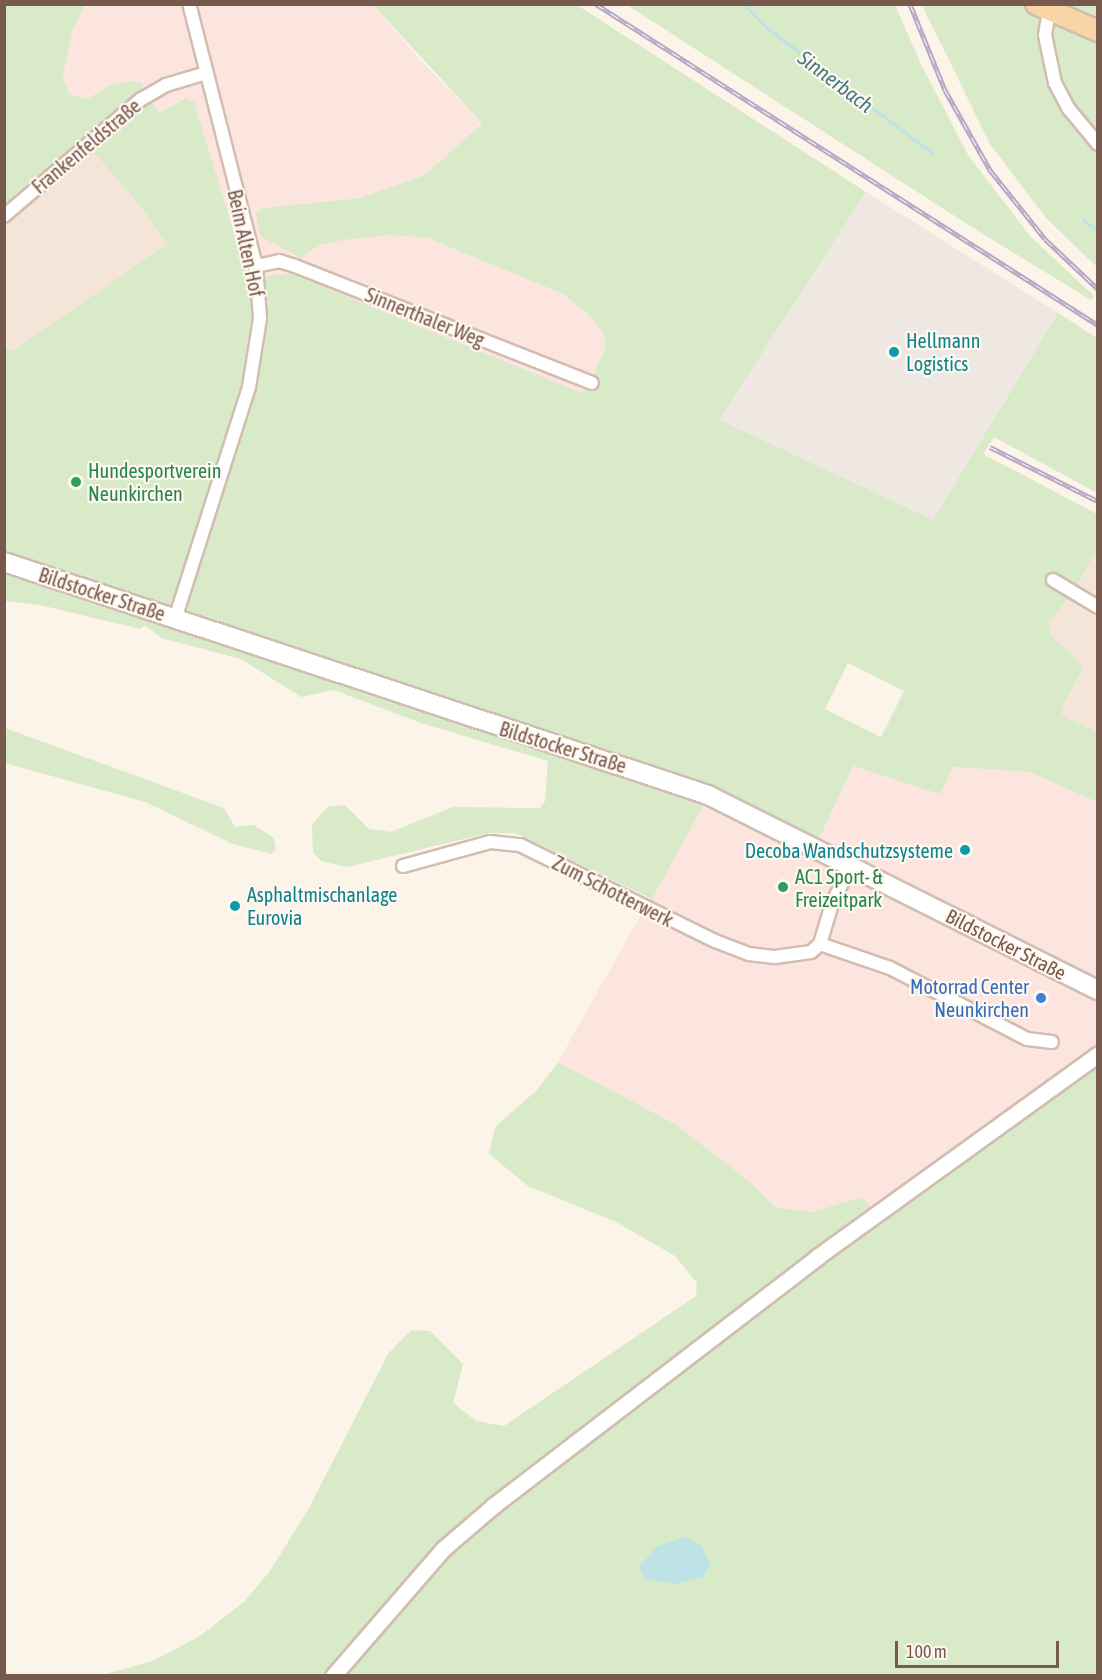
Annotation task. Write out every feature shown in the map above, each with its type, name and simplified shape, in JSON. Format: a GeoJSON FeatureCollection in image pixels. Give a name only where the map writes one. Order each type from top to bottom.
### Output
{"type":"FeatureCollection","features":[{"type":"Feature","properties":{"kind":"main road"},"geometry":{"type":"LineString","coordinates":[[1042,7],[1098,31]]}},
{"type":"Feature","properties":{"kind":"main road","name":"Bildstocker Straße"},"geometry":{"type":"LineString","coordinates":[[4,562],[351,680],[667,780],[741,810],[1098,990]]}},
{"type":"Feature","properties":{"kind":"street","name":"Beim Alten Hof"},"geometry":{"type":"LineString","coordinates":[[176,619],[252,378],[260,318],[256,266],[189,4]]}},
{"type":"Feature","properties":{"kind":"street"},"geometry":{"type":"LineString","coordinates":[[1042,7],[1046,43],[1055,83],[1069,109],[1098,144]]}},
{"type":"Feature","properties":{"kind":"street","name":"Frankenfeldstraße"},"geometry":{"type":"LineString","coordinates":[[4,216],[140,99],[166,86],[206,73]]}},
{"type":"Feature","properties":{"kind":"street","name":"Sinnerthaler Weg"},"geometry":{"type":"LineString","coordinates":[[256,266],[279,261],[295,266],[592,383]]}},
{"type":"Feature","properties":{"kind":"street"},"geometry":{"type":"LineString","coordinates":[[1053,580],[1098,606]]}},
{"type":"Feature","properties":{"kind":"street","name":"Zum Schotterwerk"},"geometry":{"type":"LineString","coordinates":[[403,866],[490,842],[505,842],[520,845],[689,930],[749,954],[797,956],[811,952],[820,944]]}},
{"type":"Feature","properties":{"kind":"street"},"geometry":{"type":"LineString","coordinates":[[851,864],[832,904],[820,944],[890,968],[1027,1039],[1052,1042]]}},
{"type":"Feature","properties":{"kind":"street"},"geometry":{"type":"LineString","coordinates":[[333,1676],[443,1549],[493,1506],[817,1257],[1098,1054]]}},
{"type":"Feature","properties":{"kind":"shaded area"},"geometry":{"type":"Polygon","coordinates":[[[85,5],[373,5],[422,62],[482,122],[425,175],[360,198],[264,208],[307,255],[320,245],[344,240],[389,235],[428,238],[563,294],[588,314],[604,334],[605,349],[586,390],[579,392],[465,348],[292,274],[270,275],[249,283],[227,210],[178,101],[159,114],[154,112],[130,81],[109,86],[87,99],[69,94],[63,78],[72,31],[85,5]]]}},
{"type":"Feature","properties":{"kind":"shaded area"},"geometry":{"type":"Polygon","coordinates":[[[83,140],[141,207],[167,244],[11,352],[5,342],[5,203],[83,140]]]}},
{"type":"Feature","properties":{"kind":"shaded area"},"geometry":{"type":"Polygon","coordinates":[[[866,192],[1058,313],[933,520],[718,421],[866,192]]]}},
{"type":"Feature","properties":{"kind":"shaded area"},"geometry":{"type":"Polygon","coordinates":[[[1097,549],[1097,732],[1062,715],[1062,707],[1084,667],[1050,634],[1049,623],[1077,586],[1097,549]]]}},
{"type":"Feature","properties":{"kind":"shaded area"},"geometry":{"type":"Polygon","coordinates":[[[853,766],[940,793],[953,767],[1029,772],[1097,802],[1097,1066],[884,1221],[861,1197],[812,1212],[775,1207],[745,1178],[675,1124],[558,1062],[704,803],[811,855],[853,766]]]}},
{"type":"Feature","properties":{"kind":"green space"},"geometry":{"type":"Polygon","coordinates":[[[5,5],[85,5],[72,31],[63,77],[69,94],[87,99],[109,86],[130,81],[142,83],[143,92],[159,113],[186,98],[194,102],[249,283],[270,275],[292,274],[579,392],[586,390],[605,349],[604,334],[588,314],[563,294],[428,238],[389,235],[344,240],[320,245],[301,258],[260,236],[256,213],[264,208],[360,198],[425,175],[482,123],[373,5],[577,5],[866,192],[719,420],[933,520],[1058,313],[1097,338],[1097,493],[994,437],[983,454],[1097,514],[1097,549],[1077,586],[1049,623],[1050,634],[1084,667],[1062,707],[1062,715],[1097,732],[1097,802],[1029,772],[953,767],[940,794],[853,766],[811,856],[704,804],[652,899],[515,833],[489,833],[347,867],[321,861],[313,852],[312,825],[327,807],[345,805],[369,829],[391,832],[453,807],[540,808],[545,801],[548,761],[421,723],[334,690],[301,697],[241,659],[161,638],[145,625],[140,629],[40,605],[5,601],[4,342],[11,352],[167,244],[141,207],[83,140],[5,203],[5,5]],[[848,663],[825,709],[881,737],[904,691],[848,663]]]}},
{"type":"Feature","properties":{"kind":"green space"},"geometry":{"type":"Polygon","coordinates":[[[627,5],[895,5],[921,64],[968,155],[1030,236],[1094,296],[1091,300],[978,231],[627,5]]]}},
{"type":"Feature","properties":{"kind":"green space"},"geometry":{"type":"Polygon","coordinates":[[[922,5],[1097,5],[1097,267],[1046,218],[990,144],[922,5]]]}},
{"type":"Feature","properties":{"kind":"green space"},"geometry":{"type":"Polygon","coordinates":[[[5,728],[224,808],[235,827],[254,825],[274,838],[276,849],[271,854],[233,844],[145,802],[5,763],[5,728]]]}},
{"type":"Feature","properties":{"kind":"green space"},"geometry":{"type":"Polygon","coordinates":[[[558,1062],[675,1124],[745,1178],[775,1207],[812,1212],[861,1197],[884,1220],[1097,1066],[1097,1675],[98,1676],[153,1661],[200,1636],[245,1601],[270,1571],[308,1510],[388,1354],[411,1330],[430,1331],[463,1364],[453,1403],[476,1421],[504,1426],[696,1296],[697,1283],[675,1256],[616,1222],[528,1186],[489,1154],[495,1127],[537,1090],[558,1062]]]}},
{"type":"Feature","properties":{"kind":"water"},"geometry":{"type":"Polygon","coordinates":[[[686,1537],[701,1546],[711,1564],[703,1577],[674,1584],[646,1579],[639,1568],[655,1547],[686,1537]]]}},
{"type":"Feature","properties":{"kind":"waterway","name":"Sinnerbach"},"geometry":{"type":"LineString","coordinates":[[744,4],[766,27],[932,153]]}},
{"type":"Feature","properties":{"kind":"waterway","name":"Sinnerbach"},"geometry":{"type":"LineString","coordinates":[[1083,220],[1098,230]]}},
{"type":"Feature","properties":{"kind":"railway"},"geometry":{"type":"LineString","coordinates":[[596,4],[1098,325]]}},
{"type":"Feature","properties":{"kind":"railway"},"geometry":{"type":"LineString","coordinates":[[910,4],[945,90],[990,170],[1045,239],[1098,289]]}},
{"type":"Feature","properties":{"kind":"railway"},"geometry":{"type":"LineString","coordinates":[[990,447],[1098,501]]}},
{"type":"Feature","properties":{"kind":"place","name":"Hellmann Logistics"},"geometry":{"type":"Point","coordinates":[894,352]}},
{"type":"Feature","properties":{"kind":"place","name":"Hundesportverein Neunkirchen"},"geometry":{"type":"Point","coordinates":[76,482]}},
{"type":"Feature","properties":{"kind":"place","name":"Decoba Wandschutzsysteme"},"geometry":{"type":"Point","coordinates":[965,850]}},
{"type":"Feature","properties":{"kind":"place","name":"AC1 Sport- & Freizeitpark"},"geometry":{"type":"Point","coordinates":[783,887]}},
{"type":"Feature","properties":{"kind":"place","name":"Asphaltmischanlage Eurovia"},"geometry":{"type":"Point","coordinates":[235,906]}},
{"type":"Feature","properties":{"kind":"place","name":"Motorrad Center Neunkirchen"},"geometry":{"type":"Point","coordinates":[1041,998]}}]}
